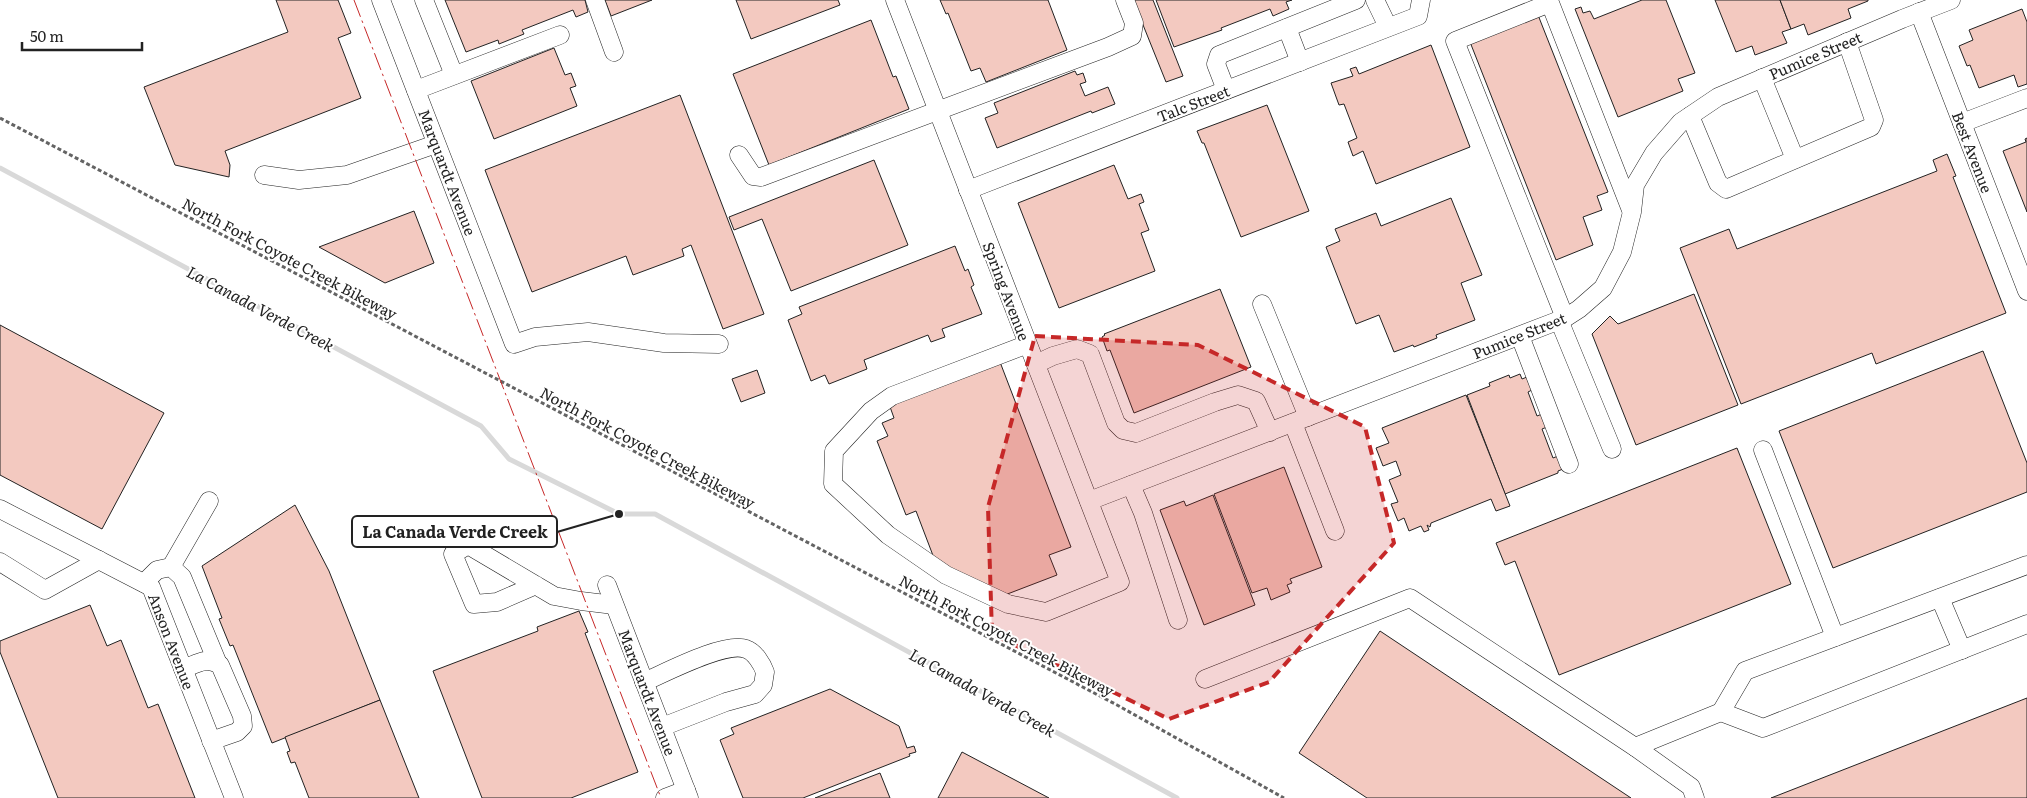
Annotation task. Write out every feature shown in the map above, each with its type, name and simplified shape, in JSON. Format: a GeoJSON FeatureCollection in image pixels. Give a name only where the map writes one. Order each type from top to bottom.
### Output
{"type":"FeatureCollection","features":[{"type":"Feature","properties":{"kind":"street","name":"Marquardt Avenue"},"geometry":{"type":"LineString","coordinates":[[381,0],[514,344],[535,337],[588,332],[664,343],[719,344]]}},
{"type":"Feature","properties":{"kind":"street"},"geometry":{"type":"LineString","coordinates":[[424,0],[454,75]]}},
{"type":"Feature","properties":{"kind":"street"},"geometry":{"type":"LineString","coordinates":[[595,0],[614,52]]}},
{"type":"Feature","properties":{"kind":"street","name":"Spring Avenue"},"geometry":{"type":"LineString","coordinates":[[895,0],[937,110],[1036,364],[1120,582],[1046,612],[1008,604],[946,575],[888,536],[832,484],[834,451],[871,411],[892,396],[1028,344]]}},
{"type":"Feature","properties":{"kind":"street"},"geometry":{"type":"LineString","coordinates":[[739,155],[753,176],[762,177],[1132,36],[1134,23],[1125,0]]}},
{"type":"Feature","properties":{"kind":"street"},"geometry":{"type":"LineString","coordinates":[[1226,90],[1216,64],[1218,55],[1356,0]]}},
{"type":"Feature","properties":{"kind":"street"},"geometry":{"type":"LineString","coordinates":[[1375,0],[1388,27]]}},
{"type":"Feature","properties":{"kind":"street","name":"Pumice Street"},"geometry":{"type":"LineString","coordinates":[[1089,502],[1562,319],[1579,309],[1603,288],[1622,252],[1632,212],[1636,185],[1654,154],[1681,122],[1718,97],[1846,42],[1951,0]]}},
{"type":"Feature","properties":{"kind":"street"},"geometry":{"type":"LineString","coordinates":[[1612,449],[1455,41],[1550,3],[1632,212]]}},
{"type":"Feature","properties":{"kind":"street","name":"Talc Street"},"geometry":{"type":"LineString","coordinates":[[968,190],[1388,27],[1420,8]]}},
{"type":"Feature","properties":{"kind":"street","name":"Best Avenue"},"geometry":{"type":"LineString","coordinates":[[1919,12],[2027,291]]}},
{"type":"Feature","properties":{"kind":"street"},"geometry":{"type":"LineString","coordinates":[[1287,28],[1300,62]]}},
{"type":"Feature","properties":{"kind":"street"},"geometry":{"type":"LineString","coordinates":[[416,90],[560,35]]}},
{"type":"Feature","properties":{"kind":"street"},"geometry":{"type":"LineString","coordinates":[[1690,116],[1721,187],[1726,189],[1871,127],[1874,124],[1874,120],[1846,42]]}},
{"type":"Feature","properties":{"kind":"street"},"geometry":{"type":"LineString","coordinates":[[1762,78],[1795,160]]}},
{"type":"Feature","properties":{"kind":"street"},"geometry":{"type":"LineString","coordinates":[[1962,122],[2027,98]]}},
{"type":"Feature","properties":{"kind":"street"},"geometry":{"type":"LineString","coordinates":[[264,175],[299,180],[347,175],[436,144]]}},
{"type":"Feature","properties":{"kind":"street"},"geometry":{"type":"LineString","coordinates":[[1262,304],[1335,531]]}},
{"type":"Feature","properties":{"kind":"street"},"geometry":{"type":"LineString","coordinates":[[1520,336],[1569,464]]}},
{"type":"Feature","properties":{"kind":"street"},"geometry":{"type":"LineString","coordinates":[[1036,364],[1053,356],[1077,349],[1090,354],[1116,423],[1123,430],[1136,434],[1215,402],[1238,395],[1256,401],[1270,432]]}},
{"type":"Feature","properties":{"kind":"street"},"geometry":{"type":"LineString","coordinates":[[1763,450],[1835,637]]}},
{"type":"Feature","properties":{"kind":"street"},"geometry":{"type":"LineString","coordinates":[[1131,485],[1143,513],[1178,620]]}},
{"type":"Feature","properties":{"kind":"street"},"geometry":{"type":"LineString","coordinates":[[172,567],[208,501]]}},
{"type":"Feature","properties":{"kind":"street","name":"Anson Avenue"},"geometry":{"type":"LineString","coordinates":[[0,508],[151,587],[234,798]]}},
{"type":"Feature","properties":{"kind":"street"},"geometry":{"type":"LineString","coordinates":[[0,562],[45,590],[98,560]]}},
{"type":"Feature","properties":{"kind":"street"},"geometry":{"type":"LineString","coordinates":[[1635,747],[1720,712],[1745,671],[2027,565]]}},
{"type":"Feature","properties":{"kind":"street"},"geometry":{"type":"LineString","coordinates":[[144,584],[156,570],[172,567]]}},
{"type":"Feature","properties":{"kind":"street"},"geometry":{"type":"LineString","coordinates":[[172,567],[182,577],[242,716],[243,726],[237,732],[211,741]]}},
{"type":"Feature","properties":{"kind":"street"},"geometry":{"type":"LineString","coordinates":[[536,585],[554,596],[614,605]]}},
{"type":"Feature","properties":{"kind":"street","name":"Marquardt Avenue"},"geometry":{"type":"LineString","coordinates":[[607,586],[688,794]]}},
{"type":"Feature","properties":{"kind":"street"},"geometry":{"type":"LineString","coordinates":[[1205,679],[1410,598],[1635,747],[1691,787],[1695,798]]}},
{"type":"Feature","properties":{"kind":"street"},"geometry":{"type":"LineString","coordinates":[[1940,598],[1962,650]]}},
{"type":"Feature","properties":{"kind":"street"},"geometry":{"type":"LineString","coordinates":[[1720,712],[1763,728],[2027,624]]}},
{"type":"Feature","properties":{"kind":"street"},"geometry":{"type":"LineString","coordinates":[[644,682],[692,660],[729,647],[746,649],[758,659],[765,672],[763,685],[755,694],[726,702],[662,727]]}},
{"type":"Feature","properties":{"kind":"street"},"geometry":{"type":"LineString","coordinates":[[183,670],[202,661],[213,660],[218,664]]}},
{"type":"Feature","properties":{"kind":"street"},"geometry":{"type":"LineString","coordinates":[[665,798],[688,794]]}},
{"type":"Feature","properties":{"kind":"path","name":"North Fork Coyote Creek Bikeway"},"geometry":{"type":"LineString","coordinates":[[0,118],[1116,705],[1284,798]]}},
{"type":"Feature","properties":{"kind":"highlighted area"},"geometry":{"type":"Polygon","coordinates":[[[1035,336],[1198,345],[1365,427],[1394,543],[1269,682],[1169,719],[992,634],[988,507],[1035,336]]]}},
{"type":"Feature","properties":{"kind":"building"},"geometry":{"type":"Polygon","coordinates":[[[276,0],[338,0],[351,33],[338,38],[361,98],[225,151],[230,165],[229,177],[175,165],[144,87],[288,32],[276,0]]]}},
{"type":"Feature","properties":{"kind":"building"},"geometry":{"type":"Polygon","coordinates":[[[445,0],[585,0],[588,12],[576,17],[573,10],[522,30],[524,34],[499,44],[498,40],[466,52],[445,0]]]}},
{"type":"Feature","properties":{"kind":"building"},"geometry":{"type":"Polygon","coordinates":[[[605,0],[652,0],[611,16],[605,0]]]}},
{"type":"Feature","properties":{"kind":"building"},"geometry":{"type":"Polygon","coordinates":[[[736,0],[838,0],[840,5],[751,39],[736,0]]]}},
{"type":"Feature","properties":{"kind":"building"},"geometry":{"type":"Polygon","coordinates":[[[940,0],[1048,0],[1067,50],[986,82],[980,68],[971,71],[948,13],[946,14],[940,0]]]}},
{"type":"Feature","properties":{"kind":"building"},"geometry":{"type":"Polygon","coordinates":[[[1133,0],[1153,0],[1183,76],[1166,82],[1133,0]]]}},
{"type":"Feature","properties":{"kind":"building"},"geometry":{"type":"Polygon","coordinates":[[[1156,0],[1292,0],[1286,2],[1289,9],[1273,16],[1270,9],[1221,28],[1222,30],[1174,47],[1156,0]]]}},
{"type":"Feature","properties":{"kind":"building"},"geometry":{"type":"Polygon","coordinates":[[[1642,0],[1666,0],[1695,73],[1678,79],[1683,91],[1618,117],[1575,9],[1581,7],[1583,13],[1590,11],[1594,19],[1642,0]]]}},
{"type":"Feature","properties":{"kind":"building"},"geometry":{"type":"Polygon","coordinates":[[[1715,0],[1780,0],[1791,29],[1782,32],[1787,43],[1755,55],[1752,46],[1736,52],[1715,0]]]}},
{"type":"Feature","properties":{"kind":"building"},"geometry":{"type":"Polygon","coordinates":[[[1780,0],[1868,1],[1848,9],[1851,18],[1808,35],[1804,24],[1791,29],[1780,0]]]}},
{"type":"Feature","properties":{"kind":"building"},"geometry":{"type":"Polygon","coordinates":[[[2022,9],[2027,22],[2027,84],[2018,87],[2014,75],[1979,88],[1970,65],[1967,66],[1959,46],[1973,40],[1969,30],[2022,9]]]}},
{"type":"Feature","properties":{"kind":"building"},"geometry":{"type":"Polygon","coordinates":[[[1538,15],[1608,192],[1597,196],[1602,210],[1583,217],[1593,245],[1556,260],[1470,42],[1538,15]]]}},
{"type":"Feature","properties":{"kind":"building"},"geometry":{"type":"Polygon","coordinates":[[[871,20],[893,77],[896,76],[909,109],[769,165],[733,74],[871,20]]]}},
{"type":"Feature","properties":{"kind":"building"},"geometry":{"type":"Polygon","coordinates":[[[1431,45],[1470,147],[1376,184],[1363,151],[1353,156],[1348,142],[1357,138],[1344,104],[1339,105],[1331,83],[1353,76],[1350,69],[1356,67],[1359,74],[1431,45]]]}},
{"type":"Feature","properties":{"kind":"building"},"geometry":{"type":"Polygon","coordinates":[[[554,48],[565,75],[571,73],[576,86],[570,88],[577,106],[494,139],[471,81],[554,48]]]}},
{"type":"Feature","properties":{"kind":"building"},"geometry":{"type":"Polygon","coordinates":[[[1075,71],[1077,75],[1083,73],[1086,82],[1080,84],[1085,96],[1108,87],[1115,104],[1092,113],[1091,111],[997,148],[985,118],[998,113],[994,103],[1075,71]]]}},
{"type":"Feature","properties":{"kind":"building"},"geometry":{"type":"Polygon","coordinates":[[[680,95],[764,314],[723,329],[691,245],[682,249],[684,256],[633,275],[626,256],[532,292],[485,170],[680,95]]]}},
{"type":"Feature","properties":{"kind":"building"},"geometry":{"type":"Polygon","coordinates":[[[1267,105],[1309,211],[1241,237],[1204,143],[1202,143],[1197,131],[1267,105]]]}},
{"type":"Feature","properties":{"kind":"building"},"geometry":{"type":"Polygon","coordinates":[[[2027,138],[2027,212],[2003,151],[2026,142],[2025,139],[2027,138]]]}},
{"type":"Feature","properties":{"kind":"building"},"geometry":{"type":"Polygon","coordinates":[[[1947,154],[1956,176],[1953,177],[2006,313],[1876,364],[1872,353],[1741,404],[1680,248],[1729,229],[1737,249],[1937,171],[1933,160],[1947,154]]]}},
{"type":"Feature","properties":{"kind":"building"},"geometry":{"type":"Polygon","coordinates":[[[874,160],[908,245],[791,291],[762,219],[734,230],[729,217],[874,160]]]}},
{"type":"Feature","properties":{"kind":"building"},"geometry":{"type":"Polygon","coordinates":[[[1114,165],[1128,199],[1141,194],[1144,202],[1139,204],[1149,230],[1141,233],[1155,271],[1059,308],[1018,203],[1114,165]]]}},
{"type":"Feature","properties":{"kind":"building"},"geometry":{"type":"Polygon","coordinates":[[[1451,198],[1482,275],[1461,283],[1475,320],[1436,335],[1437,338],[1394,352],[1379,315],[1356,324],[1326,247],[1340,241],[1335,229],[1376,213],[1381,226],[1451,198]]]}},
{"type":"Feature","properties":{"kind":"building"},"geometry":{"type":"Polygon","coordinates":[[[414,211],[434,263],[385,283],[319,247],[414,211]]]}},
{"type":"Feature","properties":{"kind":"building"},"geometry":{"type":"Polygon","coordinates":[[[955,246],[965,271],[968,269],[974,285],[971,287],[982,314],[942,329],[945,337],[931,342],[928,335],[864,360],[867,369],[829,384],[825,375],[811,381],[788,320],[802,314],[799,307],[955,246]]]}},
{"type":"Feature","properties":{"kind":"building"},"geometry":{"type":"Polygon","coordinates":[[[1220,289],[1251,367],[1134,413],[1110,350],[1107,351],[1102,337],[1104,334],[1220,289]]]}},
{"type":"Feature","properties":{"kind":"building"},"geometry":{"type":"Polygon","coordinates":[[[1694,294],[1738,405],[1636,445],[1592,334],[1610,316],[1618,324],[1694,294]]]}},
{"type":"Feature","properties":{"kind":"building"},"geometry":{"type":"Polygon","coordinates":[[[0,325],[164,413],[102,529],[0,475],[0,325]]]}},
{"type":"Feature","properties":{"kind":"building"},"geometry":{"type":"Polygon","coordinates":[[[1983,351],[2027,463],[2027,492],[1833,568],[1779,431],[1983,351]]]}},
{"type":"Feature","properties":{"kind":"building"},"geometry":{"type":"Polygon","coordinates":[[[1000,362],[1071,547],[1049,555],[1057,575],[997,598],[937,566],[916,511],[906,515],[877,441],[888,436],[882,423],[894,418],[889,404],[1000,362]]]}},
{"type":"Feature","properties":{"kind":"building"},"geometry":{"type":"Polygon","coordinates":[[[757,370],[765,393],[741,402],[732,379],[757,370]]]}},
{"type":"Feature","properties":{"kind":"building"},"geometry":{"type":"Polygon","coordinates":[[[1520,374],[1522,379],[1527,377],[1532,390],[1528,392],[1537,416],[1542,414],[1547,427],[1542,429],[1553,458],[1558,456],[1563,469],[1558,471],[1558,473],[1505,494],[1467,395],[1490,386],[1489,383],[1509,375],[1510,378],[1520,374]]]}},
{"type":"Feature","properties":{"kind":"building"},"geometry":{"type":"Polygon","coordinates":[[[1466,395],[1510,506],[1496,511],[1491,499],[1431,523],[1430,527],[1427,525],[1429,530],[1424,532],[1421,526],[1409,531],[1404,518],[1398,521],[1391,504],[1398,502],[1389,480],[1401,475],[1396,461],[1383,466],[1376,448],[1389,443],[1382,428],[1466,395]]]}},
{"type":"Feature","properties":{"kind":"building"},"geometry":{"type":"Polygon","coordinates":[[[1737,448],[1791,584],[1559,675],[1515,561],[1505,565],[1496,543],[1737,448]]]}},
{"type":"Feature","properties":{"kind":"building"},"geometry":{"type":"Polygon","coordinates":[[[1284,467],[1322,567],[1290,579],[1292,583],[1287,585],[1290,592],[1271,600],[1267,588],[1252,593],[1214,494],[1284,467]]]}},
{"type":"Feature","properties":{"kind":"building"},"geometry":{"type":"Polygon","coordinates":[[[1213,495],[1255,605],[1204,625],[1160,510],[1184,501],[1186,506],[1213,495]]]}},
{"type":"Feature","properties":{"kind":"building"},"geometry":{"type":"Polygon","coordinates":[[[295,505],[329,571],[380,700],[272,743],[233,645],[230,646],[219,619],[222,618],[202,566],[295,505]]]}},
{"type":"Feature","properties":{"kind":"building"},"geometry":{"type":"Polygon","coordinates":[[[90,605],[107,646],[121,640],[148,708],[158,704],[195,798],[58,798],[0,652],[0,641],[90,605]]]}},
{"type":"Feature","properties":{"kind":"building"},"geometry":{"type":"Polygon","coordinates":[[[579,611],[588,632],[585,633],[638,772],[571,798],[482,798],[433,671],[538,631],[537,627],[579,611]]]}},
{"type":"Feature","properties":{"kind":"building"},"geometry":{"type":"Polygon","coordinates":[[[1380,631],[1631,798],[1367,798],[1299,753],[1380,631]]]}},
{"type":"Feature","properties":{"kind":"building"},"geometry":{"type":"Polygon","coordinates":[[[830,689],[899,726],[907,748],[914,746],[916,752],[803,798],[743,798],[720,740],[734,734],[731,728],[830,689]]]}},
{"type":"Feature","properties":{"kind":"building"},"geometry":{"type":"Polygon","coordinates":[[[2027,698],[2027,798],[1771,798],[2027,698]]]}},
{"type":"Feature","properties":{"kind":"building"},"geometry":{"type":"Polygon","coordinates":[[[380,700],[419,798],[309,798],[295,762],[291,763],[287,752],[290,751],[285,737],[380,700]]]}},
{"type":"Feature","properties":{"kind":"building"},"geometry":{"type":"Polygon","coordinates":[[[962,752],[1049,798],[938,798],[962,752]]]}},
{"type":"Feature","properties":{"kind":"building"},"geometry":{"type":"Polygon","coordinates":[[[880,773],[890,798],[815,798],[880,773]]]}},
{"type":"Feature","properties":{"kind":"waterway","name":"La Canada Verde Creek"},"geometry":{"type":"LineString","coordinates":[[0,168],[481,426],[509,459],[619,514],[655,514],[1177,798]]}},
{"type":"Feature","properties":{"kind":"power"},"geometry":{"type":"LineString","coordinates":[[354,0],[661,798]]}},
{"type":"Feature","properties":{"kind":"place","name":"La Canada Verde Creek"},"geometry":{"type":"Point","coordinates":[619,514]}}]}
